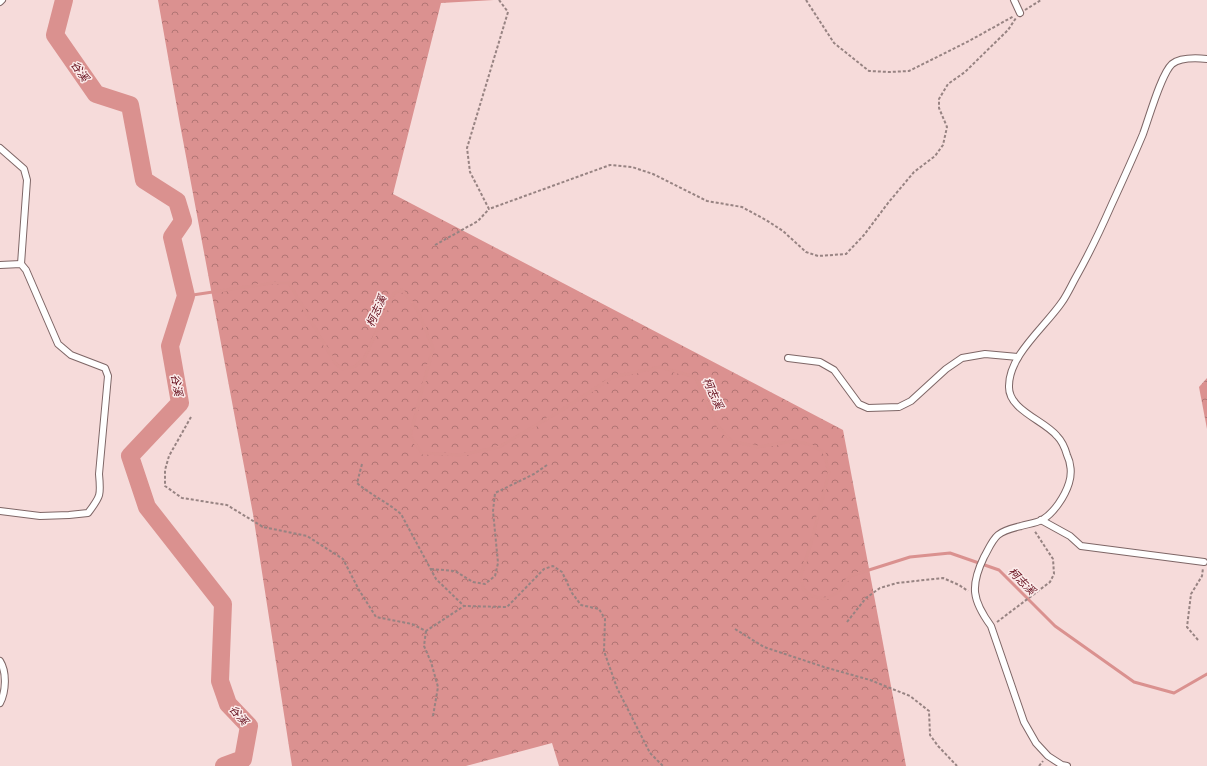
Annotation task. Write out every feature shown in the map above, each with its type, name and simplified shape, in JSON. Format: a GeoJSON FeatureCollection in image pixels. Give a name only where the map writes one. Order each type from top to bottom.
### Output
{"type":"FeatureCollection","features":[{"type":"Feature","properties":{"kind":"lane"},"geometry":{"type":"LineString","coordinates":[[1014,0],[1020,13]]}},
{"type":"Feature","properties":{"kind":"lane"},"geometry":{"type":"LineString","coordinates":[[1067,766],[1062,765],[1048,756],[1036,743],[1024,722],[991,626],[982,613],[975,596],[975,582],[978,571],[988,549],[997,536],[1006,531],[1041,520],[1056,506],[1070,481],[1071,472],[1069,460],[1064,445],[1057,436],[1016,405],[1011,397],[1008,387],[1011,373],[1018,357],[1062,302],[1092,249],[1143,133],[1166,72],[1173,64],[1181,60],[1207,59]]}},
{"type":"Feature","properties":{"kind":"lane"},"geometry":{"type":"LineString","coordinates":[[0,148],[24,169],[27,180],[21,264],[26,270],[58,344],[71,355],[105,368],[108,376],[99,474],[101,490],[99,499],[88,512],[68,515],[40,516],[0,511]]}},
{"type":"Feature","properties":{"kind":"lane"},"geometry":{"type":"LineString","coordinates":[[0,264],[21,264]]}},
{"type":"Feature","properties":{"kind":"lane"},"geometry":{"type":"LineString","coordinates":[[788,358],[820,362],[834,370],[859,404],[868,408],[899,407],[911,401],[946,369],[962,358],[985,354],[1018,357]]}},
{"type":"Feature","properties":{"kind":"lane"},"geometry":{"type":"LineString","coordinates":[[1041,520],[1070,536],[1081,546],[1204,562]]}},
{"type":"Feature","properties":{"kind":"lane"},"geometry":{"type":"LineString","coordinates":[[0,661],[5,675],[4,696],[0,703]]}},
{"type":"Feature","properties":{"kind":"path"},"geometry":{"type":"LineString","coordinates":[[489,209],[470,172],[467,148],[508,12],[500,0]]}},
{"type":"Feature","properties":{"kind":"path"},"geometry":{"type":"LineString","coordinates":[[806,0],[834,43],[869,71],[889,72],[909,71],[969,41],[1041,0]]}},
{"type":"Feature","properties":{"kind":"path"},"geometry":{"type":"LineString","coordinates":[[435,245],[478,221],[489,209],[610,165],[632,167],[653,174],[707,201],[742,207],[783,231],[806,252],[818,256],[846,254],[864,235],[914,172],[935,156],[943,145],[947,127],[939,108],[939,99],[948,84],[965,72],[1008,30],[1020,13]]}},
{"type":"Feature","properties":{"kind":"path"},"geometry":{"type":"LineString","coordinates":[[191,417],[169,456],[165,470],[166,486],[182,498],[227,505],[263,527],[307,536],[343,559],[359,590],[376,617],[412,624],[426,631]]}},
{"type":"Feature","properties":{"kind":"path"},"geometry":{"type":"LineString","coordinates":[[362,464],[357,483],[368,492],[392,506],[401,514],[436,579],[464,606]]}},
{"type":"Feature","properties":{"kind":"path"},"geometry":{"type":"LineString","coordinates":[[431,569],[455,571],[473,582],[485,584],[495,576],[498,563],[492,511],[495,493],[534,474],[547,465]]}},
{"type":"Feature","properties":{"kind":"path"},"geometry":{"type":"LineString","coordinates":[[991,626],[1050,582],[1054,574],[1053,559],[1030,524]]}},
{"type":"Feature","properties":{"kind":"path"},"geometry":{"type":"LineString","coordinates":[[1198,640],[1187,627],[1191,594],[1202,576],[1204,562]]}},
{"type":"Feature","properties":{"kind":"path"},"geometry":{"type":"LineString","coordinates":[[433,716],[438,687],[431,662],[424,646],[426,631],[464,606],[507,607],[544,569],[553,566],[562,572],[572,593],[581,605],[599,609],[605,619],[604,651],[617,688],[650,753],[663,766]]}},
{"type":"Feature","properties":{"kind":"path"},"geometry":{"type":"LineString","coordinates":[[847,622],[866,598],[880,588],[898,583],[943,578],[959,585],[975,596]]}},
{"type":"Feature","properties":{"kind":"path"},"geometry":{"type":"LineString","coordinates":[[735,629],[764,647],[824,667],[870,680],[910,696],[929,711],[930,735],[957,766]]}},
{"type":"Feature","properties":{"kind":"green space"},"geometry":{"type":"Polygon","coordinates":[[[158,0],[494,0],[441,3],[393,194],[843,430],[906,766],[559,766],[552,743],[466,766],[292,766],[253,514],[158,0]]]}},
{"type":"Feature","properties":{"kind":"green space"},"geometry":{"type":"Polygon","coordinates":[[[1207,378],[1207,429],[1199,387],[1207,378]]]}},
{"type":"Feature","properties":{"kind":"waterway","name":"谷溪"},"geometry":{"type":"LineString","coordinates":[[64,0],[55,35],[96,94],[130,105],[144,180],[177,201],[183,221],[172,237],[186,296],[170,346],[180,403],[130,456],[147,507],[223,604],[220,681],[228,704],[249,726],[243,759],[224,766]]}},
{"type":"Feature","properties":{"kind":"waterway","name":"柯志溪"},"geometry":{"type":"LineString","coordinates":[[186,296],[273,283],[289,283],[334,361],[341,369],[354,367],[364,359],[394,293],[402,290],[417,309],[433,348],[410,436],[422,453],[460,455],[499,447],[557,413],[613,377],[660,367],[695,377],[718,426],[731,441],[758,447],[794,441],[808,444],[824,452],[829,473],[801,575],[803,589],[811,596],[825,599],[837,593],[850,576],[910,557],[950,553],[999,570],[1055,626],[1134,682],[1174,693],[1207,674]]}}]}
